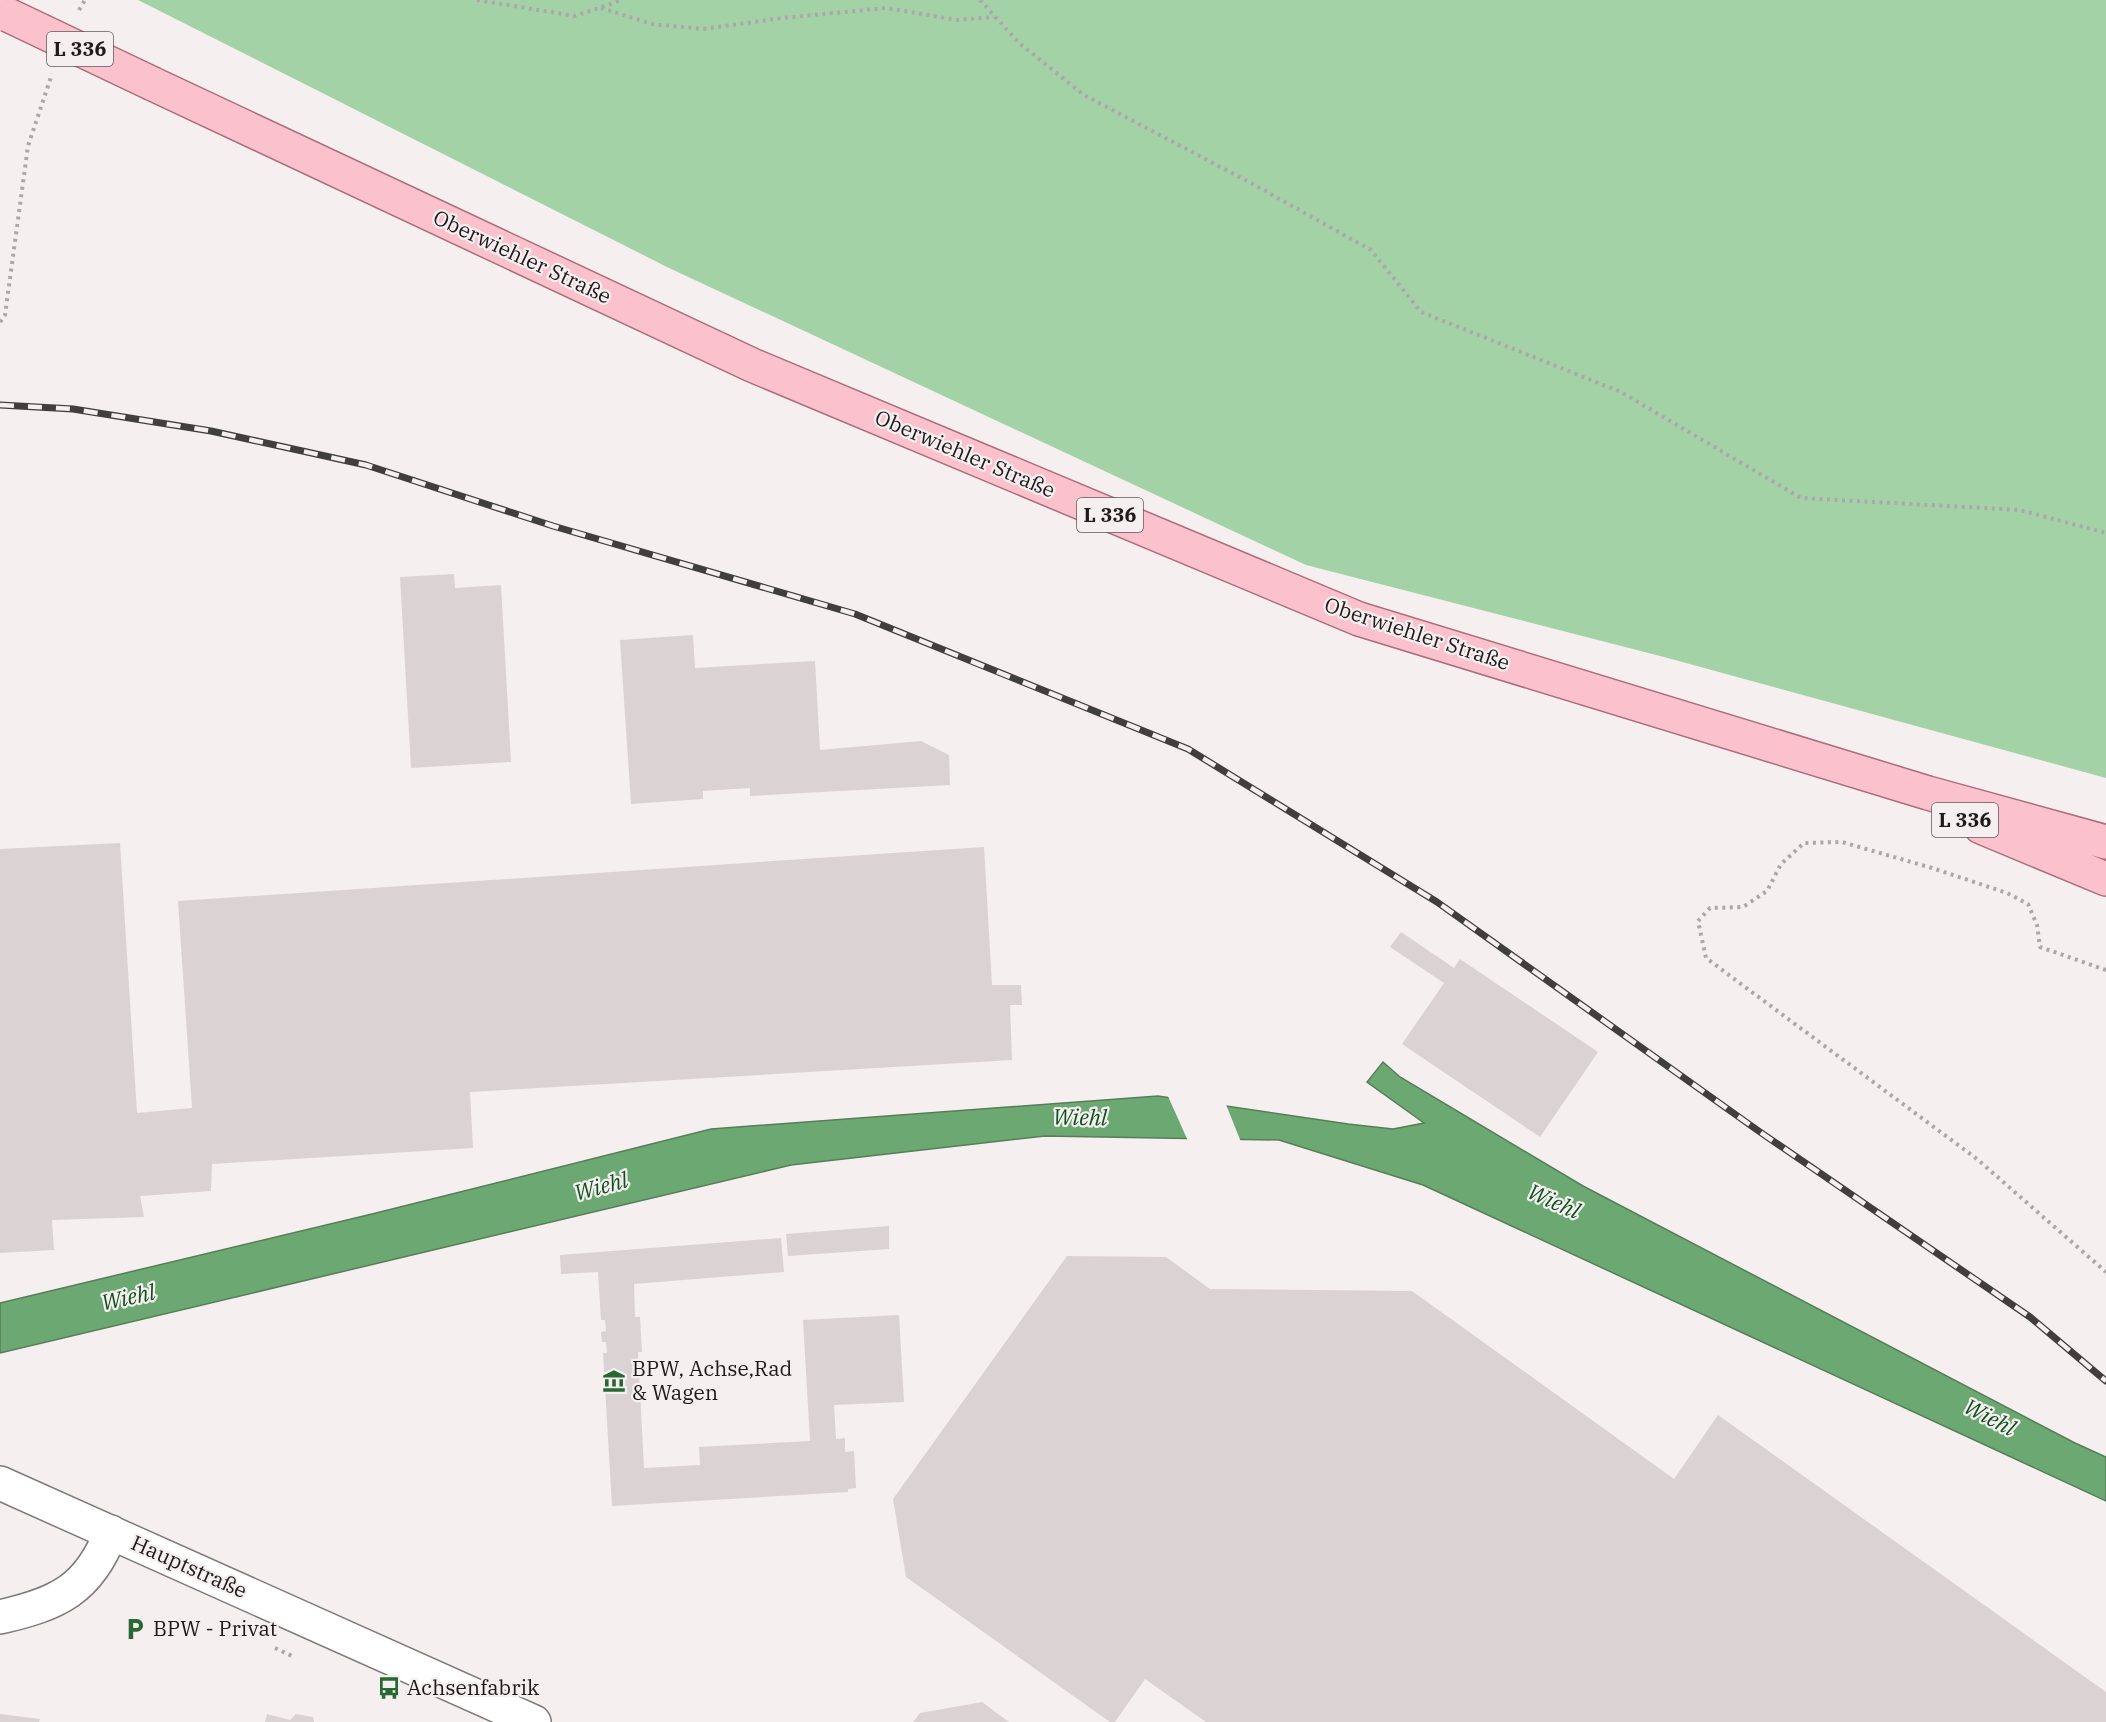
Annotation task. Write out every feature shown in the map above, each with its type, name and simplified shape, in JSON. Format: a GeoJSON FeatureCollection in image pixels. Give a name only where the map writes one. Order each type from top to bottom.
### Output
{"type":"FeatureCollection","features":[{"type":"Feature","properties":{"kind":"main road","name":"Oberwiehler Straße"},"geometry":{"type":"LineString","coordinates":[[4,14],[752,365],[1359,619],[1928,793],[2106,842]]}},
{"type":"Feature","properties":{"kind":"main road","name":"L 336"},"geometry":{"type":"LineString","coordinates":[[1825,761],[2106,879]]}},
{"type":"Feature","properties":{"kind":"street"},"geometry":{"type":"LineString","coordinates":[[0,1483],[111,1532]]}},
{"type":"Feature","properties":{"kind":"street","name":"Hauptstraße"},"geometry":{"type":"LineString","coordinates":[[0,1617],[32,1610],[64,1596],[87,1574],[103,1553],[111,1532],[534,1722]]}},
{"type":"Feature","properties":{"kind":"path"},"geometry":{"type":"LineString","coordinates":[[74,18],[85,0]]}},
{"type":"Feature","properties":{"kind":"path"},"geometry":{"type":"LineString","coordinates":[[477,0],[575,16],[622,0]]}},
{"type":"Feature","properties":{"kind":"path"},"geometry":{"type":"LineString","coordinates":[[980,0],[1019,43],[1084,95],[1249,182],[1371,250],[1421,312],[1621,392],[1801,498],[2020,510],[2106,533]]}},
{"type":"Feature","properties":{"kind":"path"},"geometry":{"type":"LineString","coordinates":[[601,8],[652,24],[703,29],[782,18],[886,8],[957,20],[995,17]]}},
{"type":"Feature","properties":{"kind":"path"},"geometry":{"type":"LineString","coordinates":[[0,322],[5,315],[28,146],[54,70]]}},
{"type":"Feature","properties":{"kind":"path"},"geometry":{"type":"LineString","coordinates":[[2106,970],[2040,947],[2037,925],[2028,904],[2007,893],[1842,842],[1804,843],[1781,864],[1767,891],[1743,907],[1710,908],[1698,921],[1706,958],[1977,1159],[2106,1272]]}},
{"type":"Feature","properties":{"kind":"shaded area"},"geometry":{"type":"Polygon","coordinates":[[[138,0],[2106,0],[2106,778],[1664,657],[1306,565],[669,268],[138,0]]]}},
{"type":"Feature","properties":{"kind":"water","name":"Wiehl"},"geometry":{"type":"Polygon","coordinates":[[[1383,1062],[1400,1077],[1583,1186],[2075,1443],[2106,1457],[2106,1501],[1423,1185],[1279,1140],[1045,1136],[791,1165],[0,1353],[0,1303],[372,1214],[711,1129],[1158,1096],[1393,1129],[1424,1123],[1367,1082],[1383,1062]]]}},
{"type":"Feature","properties":{"kind":"pier"},"geometry":{"type":"Polygon","coordinates":[[[1167,1094],[1225,1102],[1241,1142],[1188,1141],[1167,1094]]]}},
{"type":"Feature","properties":{"kind":"building"},"geometry":{"type":"Polygon","coordinates":[[[454,574],[455,588],[501,585],[511,762],[411,768],[400,577],[454,574]]]}},
{"type":"Feature","properties":{"kind":"building"},"geometry":{"type":"Polygon","coordinates":[[[693,635],[695,668],[815,661],[820,750],[921,741],[949,755],[950,785],[750,796],[750,788],[703,791],[703,799],[631,804],[620,640],[693,635]]]}},
{"type":"Feature","properties":{"kind":"building"},"geometry":{"type":"Polygon","coordinates":[[[120,843],[137,1113],[192,1108],[178,901],[984,847],[992,985],[1021,985],[1022,1005],[1010,1005],[1012,1060],[470,1092],[473,1148],[212,1164],[211,1191],[140,1196],[144,1217],[52,1220],[54,1250],[0,1253],[0,849],[120,843]]]}},
{"type":"Feature","properties":{"kind":"building"},"geometry":{"type":"Polygon","coordinates":[[[1401,932],[1454,968],[1460,959],[1598,1052],[1540,1137],[1402,1044],[1444,983],[1390,947],[1401,932]]]}},
{"type":"Feature","properties":{"kind":"building"},"geometry":{"type":"Polygon","coordinates":[[[889,1226],[889,1249],[788,1256],[786,1234],[889,1226]]]}},
{"type":"Feature","properties":{"kind":"building"},"geometry":{"type":"Polygon","coordinates":[[[781,1238],[784,1272],[634,1284],[635,1317],[640,1317],[642,1352],[638,1352],[644,1468],[700,1465],[699,1447],[810,1441],[803,1320],[899,1315],[904,1402],[834,1405],[836,1439],[845,1438],[845,1452],[854,1451],[856,1488],[848,1489],[848,1492],[612,1506],[603,1353],[607,1353],[606,1342],[602,1342],[601,1332],[606,1331],[605,1320],[601,1320],[598,1272],[561,1274],[560,1255],[781,1238]]]}},
{"type":"Feature","properties":{"kind":"building"},"geometry":{"type":"Polygon","coordinates":[[[1067,1256],[1166,1257],[1210,1289],[1412,1291],[1674,1479],[1718,1415],[2106,1692],[2106,1722],[1206,1722],[1145,1679],[1115,1722],[1110,1722],[906,1577],[893,1499],[1067,1256]]]}},
{"type":"Feature","properties":{"kind":"building"},"geometry":{"type":"Polygon","coordinates":[[[982,1702],[1009,1722],[913,1722],[920,1713],[982,1702]]]}},
{"type":"Feature","properties":{"kind":"building"},"geometry":{"type":"Polygon","coordinates":[[[0,1714],[40,1719],[39,1722],[0,1722],[0,1714]]]}},
{"type":"Feature","properties":{"kind":"building"},"geometry":{"type":"Polygon","coordinates":[[[267,1714],[290,1720],[296,1714],[313,1717],[314,1722],[265,1722],[267,1714]]]}},
{"type":"Feature","properties":{"kind":"railway"},"geometry":{"type":"LineString","coordinates":[[0,405],[73,409],[211,431],[366,465],[553,526],[855,614],[1188,749],[1437,902],[1760,1132],[2030,1317],[2106,1381]]}},
{"type":"Feature","properties":{"kind":"place","name":"BPW, Achse,Rad & Wagen"},"geometry":{"type":"Point","coordinates":[614,1381]}},
{"type":"Feature","properties":{"kind":"place","name":"BPW - Privat"},"geometry":{"type":"Point","coordinates":[135,1629]}},
{"type":"Feature","properties":{"kind":"place","name":"Achsenfabrik"},"geometry":{"type":"Point","coordinates":[389,1688]}}]}
